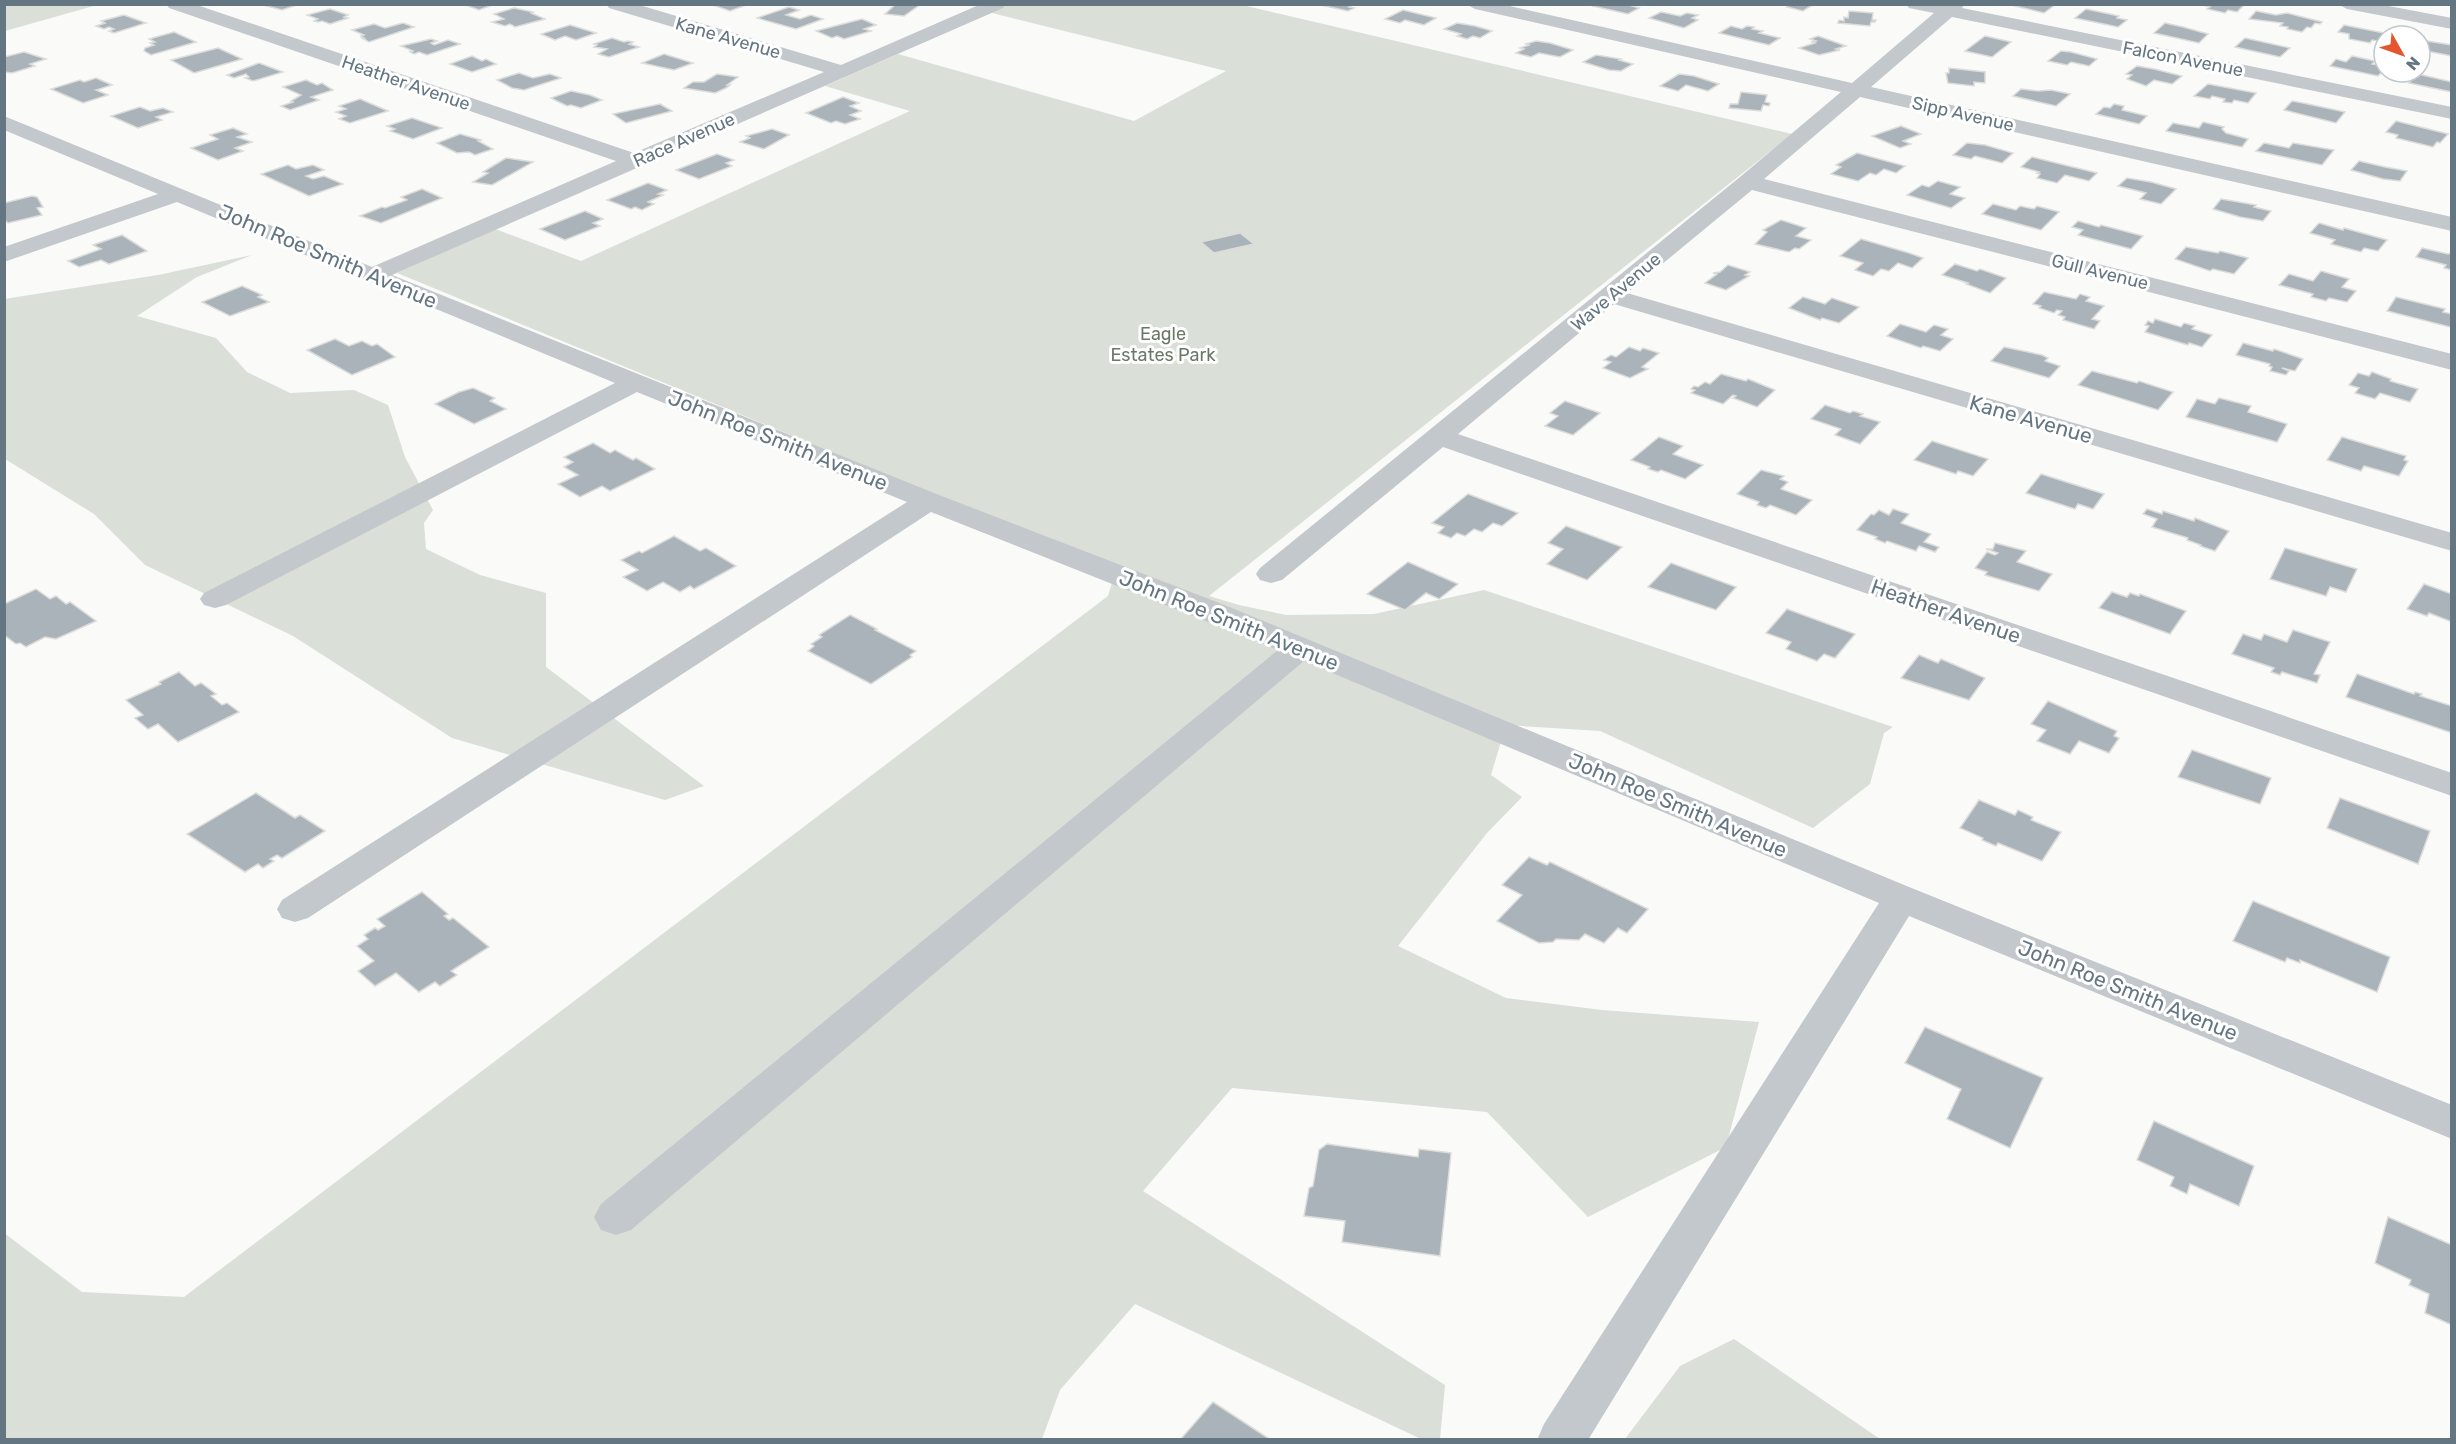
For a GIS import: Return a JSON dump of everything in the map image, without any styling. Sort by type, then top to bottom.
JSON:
[{"type":"street","name":"Heather Avenue","points":[[175,4],[636,161]]},
{"type":"street","name":"Kane Avenue","points":[[615,4],[841,71]]},
{"type":"street","name":"Race Avenue","points":[[372,275],[997,4]]},
{"type":"street","name":"Sipp Avenue","points":[[1475,4],[2451,224]]},
{"type":"street","name":"Falcon Avenue","points":[[1915,4],[1952,8],[2451,113]]},
{"type":"street","points":[[2347,4],[2451,24]]},
{"type":"street","name":"Wave Avenue","points":[[1271,574],[1441,437],[1749,182],[1952,8]]},
{"type":"street","name":"John Roe Smith Avenue","points":[[4,123],[929,501],[1300,648],[1901,898],[2451,1123]]},
{"type":"street","name":"Gull Avenue","points":[[1749,182],[2451,362]]},
{"type":"street","points":[[4,255],[179,194]]},
{"type":"street","name":"Kane Avenue","points":[[1611,296],[2451,542]]},
{"type":"street","points":[[215,599],[636,382]]},
{"type":"street","name":"Heather Avenue","points":[[1441,437],[2451,784]]},
{"type":"street","points":[[295,909],[929,501]]},
{"type":"street","points":[[616,1217],[1300,648]]},
{"type":"street","points":[[1561,1440],[1901,898]]},
{"type":"green space","points":[[5,4],[97,4],[97,5],[5,31]]},
{"type":"green space","name":"Eagle Estates Park","points":[[1006,5],[1242,5],[1792,134],[1209,596],[1286,615],[1374,614],[1484,590],[1893,727],[1884,733],[1870,784],[1813,828],[1600,731],[1506,725],[1491,775],[1522,797],[1487,833],[1398,946],[1506,998],[1602,1010],[1759,1022],[1726,1147],[1588,1217],[1487,1112],[1232,1088],[1143,1191],[1445,1385],[1440,1439],[1421,1439],[1135,1304],[1060,1390],[1042,1439],[5,1439],[4,1233],[82,1292],[184,1297],[1108,596],[1116,569],[397,273],[495,229],[581,261],[910,111],[825,86],[898,54],[1134,121],[1226,71],[988,12]]},
{"type":"green space","points":[[252,255],[197,277],[137,316],[216,338],[247,372],[290,393],[354,390],[388,405],[405,457],[433,510],[424,523],[426,549],[480,575],[546,593],[546,667],[704,786],[665,800],[452,738],[293,636],[145,565],[94,514],[5,459],[4,299],[158,275]]},
{"type":"green space","points":[[1734,1339],[1880,1439],[1625,1439],[1680,1366]]},
{"type":"building","points":[[268,4],[299,4],[282,10],[267,6],[271,5]]},
{"type":"building","points":[[463,4],[495,4],[479,10]]},
{"type":"building","points":[[710,4],[749,4],[730,11]]},
{"type":"building","points":[[896,4],[921,4],[904,16],[885,14]]},
{"type":"building","points":[[1316,4],[1355,4],[1349,7],[1354,8],[1348,11]]},
{"type":"building","points":[[1595,4],[1625,4],[1639,8],[1628,14],[1593,6]]},
{"type":"building","points":[[1791,4],[1814,4],[1803,11],[1787,7]]},
{"type":"building","points":[[2018,4],[2056,4],[2044,13],[2015,6]]},
{"type":"building","points":[[2199,4],[2245,4],[2237,12],[2228,10],[2225,13],[2207,9],[2210,7]]},
{"type":"building","points":[[789,7],[799,10],[786,15],[800,19],[811,15],[823,19],[796,29],[757,18]]},
{"type":"building","points":[[514,8],[533,12],[531,13],[545,19],[515,27],[510,24],[505,26],[492,22],[504,19],[494,14]]},
{"type":"building","points":[[330,9],[348,15],[344,17],[348,18],[330,24],[314,21],[318,19],[307,15]]},
{"type":"building","points":[[2086,9],[2127,20],[2118,27],[2075,18]]},
{"type":"building","points":[[1403,10],[1436,18],[1424,25],[1405,20],[1400,23],[1385,19]]},
{"type":"building","points":[[1849,11],[1873,13],[1872,20],[1876,20],[1871,22],[1870,26],[1838,23],[1839,20],[1844,21],[1844,17],[1848,18]]},
{"type":"building","points":[[2256,11],[2276,15],[2287,13],[2322,22],[2315,23],[2311,28],[2307,27],[2302,32],[2280,26],[2283,23],[2249,19]]},
{"type":"building","points":[[1661,12],[1680,16],[1687,13],[1698,15],[1692,18],[1698,20],[1684,28],[1649,18]]},
{"type":"building","points":[[124,15],[146,23],[114,33],[109,31],[114,29],[109,27],[104,29],[96,26],[105,23],[101,21]]},
{"type":"building","points":[[862,19],[876,25],[864,29],[871,31],[844,39],[837,36],[832,38],[816,31]]},
{"type":"building","points":[[403,23],[414,27],[369,42],[362,38],[364,38],[361,36],[364,35],[352,30],[374,24],[385,28]]},
{"type":"building","points":[[1457,23],[1492,31],[1480,38],[1473,36],[1467,39],[1457,36],[1461,34],[1444,29]]},
{"type":"building","points":[[2165,23],[2208,34],[2199,43],[2154,33]]},
{"type":"building","points":[[570,25],[596,33],[576,40],[565,36],[555,40],[541,34]]},
{"type":"building","points":[[2344,25],[2372,31],[2372,40],[2370,43],[2349,39],[2349,34],[2338,32]]},
{"type":"building","points":[[1731,26],[1742,29],[1747,26],[1754,27],[1752,29],[1763,31],[1759,33],[1780,38],[1769,45],[1719,33]]},
{"type":"building","points":[[174,32],[196,42],[151,55],[144,51],[145,48],[154,45],[150,43],[155,42],[149,39]]},
{"type":"building","points":[[1818,36],[1846,46],[1836,49],[1840,50],[1819,55],[1799,48],[1815,43],[1812,42],[1816,41],[1810,39]]},
{"type":"building","points":[[1985,36],[2011,42],[1992,57],[1965,51]]},
{"type":"building","points":[[612,38],[633,42],[629,44],[639,47],[609,57],[598,54],[607,49],[594,47],[597,45],[594,44]]},
{"type":"building","points":[[2245,38],[2290,48],[2280,57],[2235,47]]},
{"type":"building","points":[[431,39],[437,41],[431,43],[434,45],[448,40],[460,44],[427,55],[419,52],[414,54],[410,52],[413,51],[401,46]]},
{"type":"building","points":[[1536,41],[1573,50],[1560,57],[1539,53],[1531,57],[1516,53],[1524,49],[1520,48],[1529,45],[1526,44]]},
{"type":"building","points":[[2432,42],[2452,45],[2452,56],[2432,52]]},
{"type":"building","points":[[218,48],[242,59],[194,73],[171,60]]},
{"type":"building","points":[[2061,51],[2097,59],[2089,66],[2048,61]]},
{"type":"building","points":[[24,52],[46,59],[30,64],[35,66],[12,73],[4,72],[4,57]]},
{"type":"building","points":[[664,54],[693,63],[674,70],[642,63]]},
{"type":"building","points":[[1596,55],[1621,59],[1619,60],[1633,64],[1621,71],[1583,62]]},
{"type":"building","points":[[472,56],[496,64],[472,72],[450,64]]},
{"type":"building","points":[[2352,56],[2372,60],[2372,75],[2330,66],[2336,59],[2346,62]]},
{"type":"building","points":[[259,63],[283,72],[253,81],[245,78],[249,77],[246,74],[234,78],[227,75]]},
{"type":"building","points":[[2137,66],[2182,76],[2172,84],[2154,80],[2146,86],[2127,79],[2132,75],[2126,74]]},
{"type":"building","points":[[1949,68],[1985,72],[1985,83],[1974,82],[1974,86],[1948,83],[1946,73],[1949,73]]},
{"type":"building","points":[[519,73],[533,78],[550,74],[561,78],[524,90],[512,88],[497,80]]},
{"type":"building","points":[[717,74],[738,77],[726,88],[715,93],[684,88],[693,82],[704,82]]},
{"type":"building","points":[[1679,74],[1719,84],[1708,91],[1686,85],[1678,91],[1660,86]]},
{"type":"building","points":[[2432,77],[2452,82],[2452,92],[2414,84],[2432,84]]},
{"type":"building","points":[[96,78],[112,85],[96,90],[108,95],[83,103],[51,89],[80,80],[84,82]]},
{"type":"building","points":[[306,80],[317,85],[322,83],[333,90],[311,97],[319,100],[290,110],[281,106],[293,102],[291,101],[301,95],[283,87]]},
{"type":"building","points":[[2208,84],[2256,93],[2248,103],[2234,100],[2232,103],[2223,102],[2225,99],[2212,96],[2210,99],[2194,96]]},
{"type":"building","points":[[2021,89],[2051,90],[2070,94],[2056,106],[2013,96]]},
{"type":"building","points":[[571,91],[602,100],[581,108],[567,106],[551,98]]},
{"type":"building","points":[[1741,92],[1767,95],[1765,102],[1770,103],[1769,106],[1763,105],[1761,111],[1729,108],[1730,104],[1738,104]]},
{"type":"building","points":[[843,97],[859,103],[850,106],[861,111],[850,115],[860,119],[845,124],[836,121],[831,123],[806,113]]},
{"type":"building","points":[[360,99],[388,111],[350,123],[339,119],[346,116],[336,112],[346,109],[339,106]]},
{"type":"building","points":[[2292,101],[2345,112],[2336,123],[2284,110]]},
{"type":"building","points":[[660,104],[672,111],[626,123],[613,114]]},
{"type":"building","points":[[2114,104],[2124,106],[2122,110],[2147,116],[2139,124],[2096,114],[2104,107],[2110,108]]},
{"type":"building","points":[[140,107],[150,111],[163,108],[173,112],[156,117],[162,120],[138,128],[111,116]]},
{"type":"building","points":[[412,118],[442,128],[413,139],[390,131],[395,129],[387,126]]},
{"type":"building","points":[[2396,121],[2448,134],[2433,147],[2396,138],[2398,135],[2386,132]]},
{"type":"building","points":[[2203,122],[2224,127],[2222,129],[2226,133],[2248,139],[2242,147],[2166,131],[2173,123],[2199,128]]},
{"type":"building","points":[[1901,126],[1921,134],[1903,141],[1911,144],[1900,148],[1872,136]]},
{"type":"building","points":[[233,128],[247,134],[237,137],[252,142],[235,148],[243,151],[218,160],[191,148],[218,139],[210,135]]},
{"type":"building","points":[[772,129],[789,135],[764,149],[740,142],[750,138],[746,136]]},
{"type":"building","points":[[460,134],[481,140],[478,141],[493,149],[475,155],[469,152],[457,153],[437,143]]},
{"type":"building","points":[[1967,143],[1985,145],[2013,153],[2002,163],[1975,156],[1971,159],[1953,155]]},
{"type":"building","points":[[2264,143],[2289,148],[2293,143],[2334,150],[2322,165],[2256,151]]},
{"type":"building","points":[[1857,153],[1905,166],[1896,173],[1884,169],[1876,175],[1870,173],[1858,181],[1831,174],[1841,167],[1836,165]]},
{"type":"building","points":[[717,154],[734,160],[726,163],[732,166],[699,179],[676,170]]},
{"type":"building","points":[[2032,157],[2097,173],[2089,181],[2065,175],[2057,183],[2037,178],[2039,172],[2021,167]]},
{"type":"building","points":[[506,158],[533,162],[492,185],[473,182],[488,173],[483,172]]},
{"type":"building","points":[[2359,161],[2407,171],[2400,181],[2383,179],[2351,170]]},
{"type":"building","points":[[288,165],[296,169],[313,165],[324,170],[306,176],[313,179],[324,176],[343,184],[309,196],[261,174]]},
{"type":"building","points":[[2127,178],[2176,189],[2161,204],[2140,199],[2146,193],[2118,186]]},
{"type":"building","points":[[1938,181],[1960,187],[1950,194],[1965,198],[1951,208],[1907,195],[1922,185],[1929,187]]},
{"type":"building","points":[[648,183],[667,190],[658,194],[663,195],[648,202],[654,204],[642,210],[635,207],[631,209],[607,200]]},
{"type":"building","points":[[422,189],[442,198],[381,223],[360,216],[407,200],[401,197]]},
{"type":"building","points":[[32,196],[37,197],[43,207],[37,208],[42,215],[8,223],[4,219],[4,203]]},
{"type":"building","points":[[2221,199],[2256,205],[2254,207],[2271,211],[2263,221],[2240,217],[2213,209]]},
{"type":"building","points":[[1993,204],[2016,210],[2020,206],[2034,209],[2037,206],[2059,212],[2041,230],[1982,214]]},
{"type":"building","points":[[585,211],[603,219],[593,223],[600,226],[565,240],[540,229]]},
{"type":"building","points":[[1781,220],[1806,228],[1796,236],[1811,240],[1799,249],[1795,248],[1789,252],[1755,244],[1767,232],[1763,230]]},
{"type":"building","points":[[2078,221],[2143,236],[2131,249],[2078,235],[2083,230],[2072,227]]},
{"type":"building","points":[[2319,223],[2387,240],[2378,251],[2364,248],[2361,252],[2331,244],[2335,240],[2310,233]]},
{"type":"building","points":[[1240,233],[1254,244],[1214,253],[1201,242]]},
{"type":"building","points":[[122,235],[147,251],[109,264],[101,260],[79,267],[68,261],[101,249],[93,245]]},
{"type":"building","points":[[1861,239],[1923,258],[1912,268],[1898,263],[1889,271],[1881,269],[1873,276],[1855,270],[1863,263],[1840,256]]},
{"type":"building","points":[[2186,247],[2218,253],[2220,251],[2248,258],[2234,274],[2213,269],[2210,271],[2175,259]]},
{"type":"building","points":[[2422,248],[2452,253],[2452,270],[2444,268],[2446,265],[2416,257]]},
{"type":"building","points":[[1955,264],[2006,278],[1990,293],[1942,275]]},
{"type":"building","points":[[1728,265],[1750,272],[1745,275],[1749,276],[1726,290],[1705,283],[1717,274],[1713,273],[1720,272]]},
{"type":"building","points":[[2321,271],[2349,279],[2342,287],[2356,291],[2347,302],[2329,298],[2326,301],[2311,297],[2313,294],[2279,285],[2289,274],[2313,281]]},
{"type":"building","points":[[242,286],[262,295],[258,297],[269,302],[230,316],[202,302]]},
{"type":"building","points":[[2044,292],[2076,299],[2080,294],[2090,297],[2086,301],[2104,306],[2092,319],[2100,321],[2094,329],[2063,320],[2065,317],[2058,315],[2062,311],[2057,310],[2054,313],[2039,308],[2041,306],[2033,304]]},
{"type":"building","points":[[1803,297],[1825,304],[1832,298],[1859,307],[1839,323],[1822,318],[1820,320],[1789,308]]},
{"type":"building","points":[[2396,297],[2445,309],[2443,312],[2452,314],[2452,325],[2450,327],[2387,311]]},
{"type":"building","points":[[2155,319],[2181,327],[2184,323],[2195,326],[2192,329],[2212,335],[2202,347],[2145,332],[2149,326],[2145,325],[2148,321],[2153,323]]},
{"type":"building","points":[[1900,324],[1926,332],[1934,325],[1948,329],[1941,335],[1953,339],[1940,351],[1923,346],[1921,348],[1887,336]]},
{"type":"building","points":[[335,339],[349,346],[362,341],[372,346],[377,344],[395,357],[352,375],[307,350]]},
{"type":"building","points":[[2243,343],[2273,351],[2274,349],[2303,359],[2295,371],[2282,368],[2289,371],[2286,375],[2270,371],[2272,367],[2269,366],[2270,364],[2236,355]]},
{"type":"building","points":[[1629,347],[1659,353],[1642,367],[1648,369],[1630,378],[1603,368],[1611,362],[1604,360],[1611,355],[1616,357]]},
{"type":"building","points":[[2004,347],[2042,355],[2048,358],[2045,361],[2060,366],[2049,378],[1991,361]]},
{"type":"building","points":[[2092,371],[2137,383],[2139,381],[2173,392],[2158,410],[2078,385]]},
{"type":"building","points":[[2372,372],[2391,379],[2390,381],[2418,389],[2410,402],[2380,393],[2375,399],[2355,393],[2359,388],[2349,385],[2358,373],[2369,376]]},
{"type":"building","points":[[1721,374],[1746,381],[1748,379],[1775,390],[1757,407],[1733,398],[1736,396],[1733,395],[1723,404],[1691,393],[1695,390],[1691,389],[1694,386],[1698,387],[1705,382],[1710,384]]},
{"type":"building","points":[[473,388],[495,398],[490,401],[506,409],[474,424],[435,404],[459,392]]},
{"type":"building","points":[[2219,398],[2251,406],[2248,412],[2287,424],[2277,442],[2186,417],[2197,399],[2215,404]]},
{"type":"building","points":[[1565,401],[1600,413],[1573,435],[1545,426],[1558,416],[1550,413]]},
{"type":"building","points":[[1825,405],[1850,413],[1853,411],[1863,414],[1860,416],[1880,422],[1860,444],[1835,435],[1841,429],[1811,419]]},
{"type":"building","points":[[1659,437],[1683,446],[1673,454],[1703,465],[1685,479],[1661,470],[1658,472],[1648,469],[1650,467],[1631,460]]},
{"type":"building","points":[[2342,437],[2406,456],[2404,460],[2408,461],[2399,476],[2364,466],[2361,471],[2327,460]]},
{"type":"building","points":[[1932,441],[1988,459],[1973,476],[1958,471],[1956,474],[1914,460]]},
{"type":"building","points":[[593,443],[610,453],[615,450],[633,460],[636,458],[655,469],[610,491],[602,486],[580,497],[558,484],[578,475],[564,467],[573,462],[564,457]]},
{"type":"building","points":[[1761,470],[1784,476],[1780,479],[1788,482],[1781,489],[1812,500],[1796,515],[1770,505],[1766,508],[1757,505],[1759,502],[1737,494]]},
{"type":"building","points":[[2041,474],[2104,494],[2093,509],[2078,504],[2075,509],[2026,493]]},
{"type":"building","points":[[1468,494],[1518,513],[1502,526],[1493,523],[1482,532],[1474,529],[1465,536],[1457,533],[1451,538],[1438,533],[1444,527],[1432,523]]},
{"type":"building","points":[[1893,509],[1909,514],[1901,523],[1931,534],[1924,542],[1939,547],[1935,552],[1919,546],[1916,551],[1887,541],[1885,543],[1875,539],[1877,537],[1857,530],[1871,514],[1874,515],[1879,510],[1889,515]]},
{"type":"building","points":[[2147,509],[2162,514],[2163,511],[2194,521],[2195,518],[2229,531],[2215,551],[2187,540],[2188,538],[2152,527],[2157,519],[2143,514]]},
{"type":"building","points":[[1566,526],[1622,547],[1587,580],[1547,564],[1563,549],[1548,543]]},
{"type":"building","points":[[674,536],[700,551],[706,548],[736,566],[694,589],[690,586],[680,592],[663,582],[647,591],[623,577],[638,570],[621,560],[639,551],[642,553]]},
{"type":"building","points":[[1995,543],[2026,551],[2017,562],[2052,574],[2039,591],[1985,575],[1987,572],[1975,568],[1987,552],[1995,555],[1998,553],[1986,549],[1993,549]]},
{"type":"building","points":[[2285,548],[2357,569],[2346,592],[2330,587],[2326,596],[2270,579]]},
{"type":"building","points":[[1408,562],[1458,584],[1439,599],[1426,593],[1405,610],[1367,594]]},
{"type":"building","points":[[1671,563],[1736,587],[1716,610],[1648,587]]},
{"type":"building","points":[[2424,584],[2452,594],[2452,622],[2429,613],[2427,616],[2407,609]]},
{"type":"building","points":[[36,589],[50,599],[56,596],[66,604],[70,602],[96,621],[56,639],[45,637],[26,647],[20,643],[16,644],[4,635],[4,604]]},
{"type":"building","points":[[2112,592],[2127,597],[2130,593],[2139,596],[2140,594],[2186,611],[2170,634],[2099,608]]},
{"type":"building","points":[[1787,609],[1855,634],[1835,658],[1824,654],[1817,661],[1786,649],[1791,642],[1766,633]]},
{"type":"building","points":[[850,615],[916,651],[910,655],[912,657],[871,684],[808,651],[814,646],[811,644],[822,637],[819,635]]},
{"type":"building","points":[[2293,630],[2330,642],[2314,674],[2320,675],[2317,683],[2282,672],[2280,675],[2271,672],[2274,668],[2232,654],[2243,634],[2261,640],[2264,634],[2287,642]]},
{"type":"building","points":[[1919,655],[1938,663],[1941,659],[1985,678],[1969,700],[1901,678]]},
{"type":"building","points":[[179,672],[195,686],[201,683],[216,694],[211,696],[222,705],[227,703],[239,712],[178,742],[158,724],[148,729],[135,718],[143,715],[126,700],[161,684],[159,682]]},
{"type":"building","points":[[2357,674],[2452,706],[2452,733],[2346,697]]},
{"type":"building","points":[[2048,701],[2117,731],[2114,736],[2119,738],[2109,753],[2079,741],[2070,754],[2037,741],[2046,730],[2031,724]]},
{"type":"building","points":[[2192,750],[2271,778],[2260,804],[2178,777]]},
{"type":"building","points":[[256,793],[295,818],[300,815],[325,831],[282,858],[277,855],[270,859],[274,861],[263,868],[258,864],[245,872],[187,834]]},
{"type":"building","points":[[2340,798],[2430,831],[2418,864],[2327,828]]},
{"type":"building","points":[[1979,800],[2015,815],[2018,810],[2033,817],[2031,820],[2061,832],[2042,861],[1998,843],[1996,846],[1960,828]]},
{"type":"building","points":[[1529,857],[1547,865],[1550,862],[1648,909],[1627,933],[1618,928],[1604,943],[1585,934],[1579,940],[1556,939],[1553,942],[1539,943],[1497,921],[1522,895],[1502,885]]},
{"type":"building","points":[[422,892],[448,914],[444,916],[449,920],[453,918],[489,947],[451,971],[457,975],[440,986],[435,982],[419,992],[396,973],[375,986],[358,971],[374,961],[357,946],[368,939],[364,935],[375,928],[378,930],[385,926],[377,919]]},
{"type":"building","points":[[2253,901],[2390,957],[2377,992],[2300,960],[2300,963],[2287,958],[2285,962],[2233,941]]},
{"type":"building","points":[[1925,1027],[2043,1078],[2010,1148],[1947,1119],[1961,1089],[1905,1063]]},
{"type":"building","points":[[2154,1121],[2254,1166],[2239,1206],[2190,1184],[2187,1194],[2170,1186],[2174,1177],[2137,1160]]},
{"type":"building","points":[[1327,1144],[1418,1157],[1419,1149],[1451,1153],[1440,1256],[1342,1242],[1345,1221],[1304,1216],[1309,1188],[1313,1186],[1319,1150]]},
{"type":"building","points":[[2388,1217],[2452,1245],[2452,1325],[2425,1313],[2429,1294],[2409,1285],[2411,1280],[2375,1263]]},
{"type":"building","points":[[1213,1402],[1271,1440],[1180,1440]]}]
